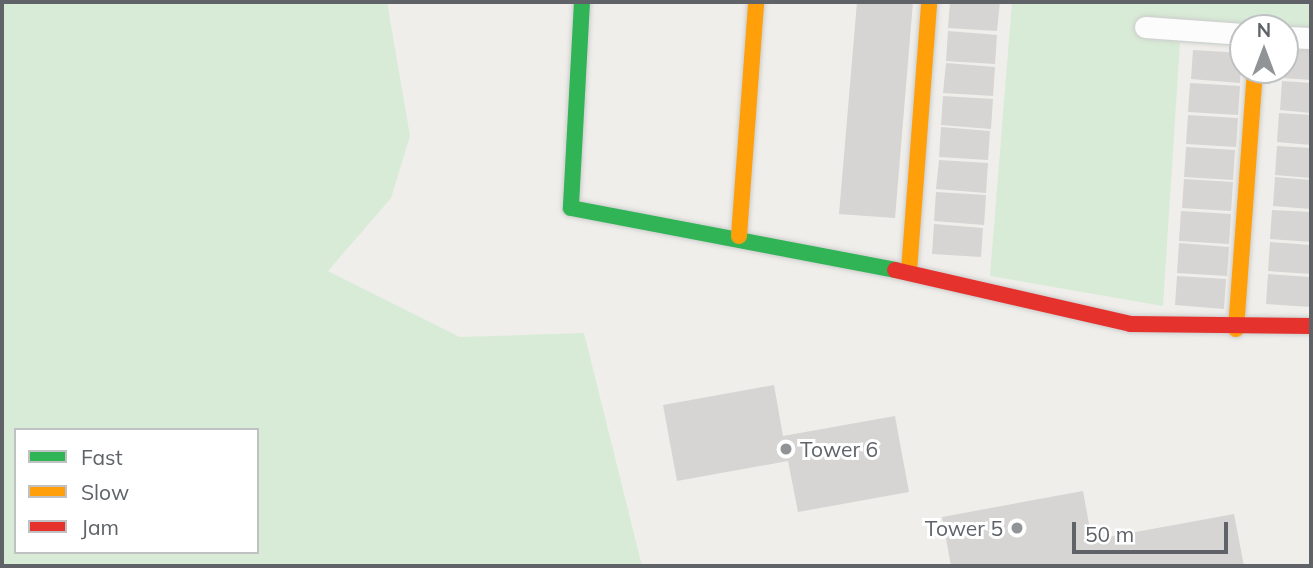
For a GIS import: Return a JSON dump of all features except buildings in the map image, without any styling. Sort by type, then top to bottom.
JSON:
[{"type":"street","points":[[582,2],[571,208],[739,236],[909,271],[1005,300],[1130,324],[1236,329],[1311,326]]},
{"type":"street","points":[[739,236],[756,2]]},
{"type":"street","points":[[909,271],[929,2]]},
{"type":"street","points":[[1145,27],[1229,33]]},
{"type":"street","points":[[1236,329],[1254,84]]},
{"type":"green space","points":[[2,2],[387,2],[410,136],[391,198],[328,271],[460,337],[584,333],[642,566],[2,566]]},
{"type":"green space","points":[[1012,2],[1311,2],[1311,50],[1299,49],[1299,14],[1229,14],[1229,45],[1180,42],[1163,306],[990,276]]},
{"type":"traffic: fast","points":[[582,2],[571,208],[895,270]]},
{"type":"traffic: slow","points":[[739,236],[756,2]]},
{"type":"traffic: slow","points":[[909,271],[929,2]]},
{"type":"traffic: slow","points":[[1236,329],[1254,84]]},
{"type":"traffic: jam","points":[[895,270],[1130,324],[1311,326]]},
{"type":"place","name":"Tower 6","points":[[786,449]]},
{"type":"place","name":"Tower 5","points":[[1017,528]]}]
